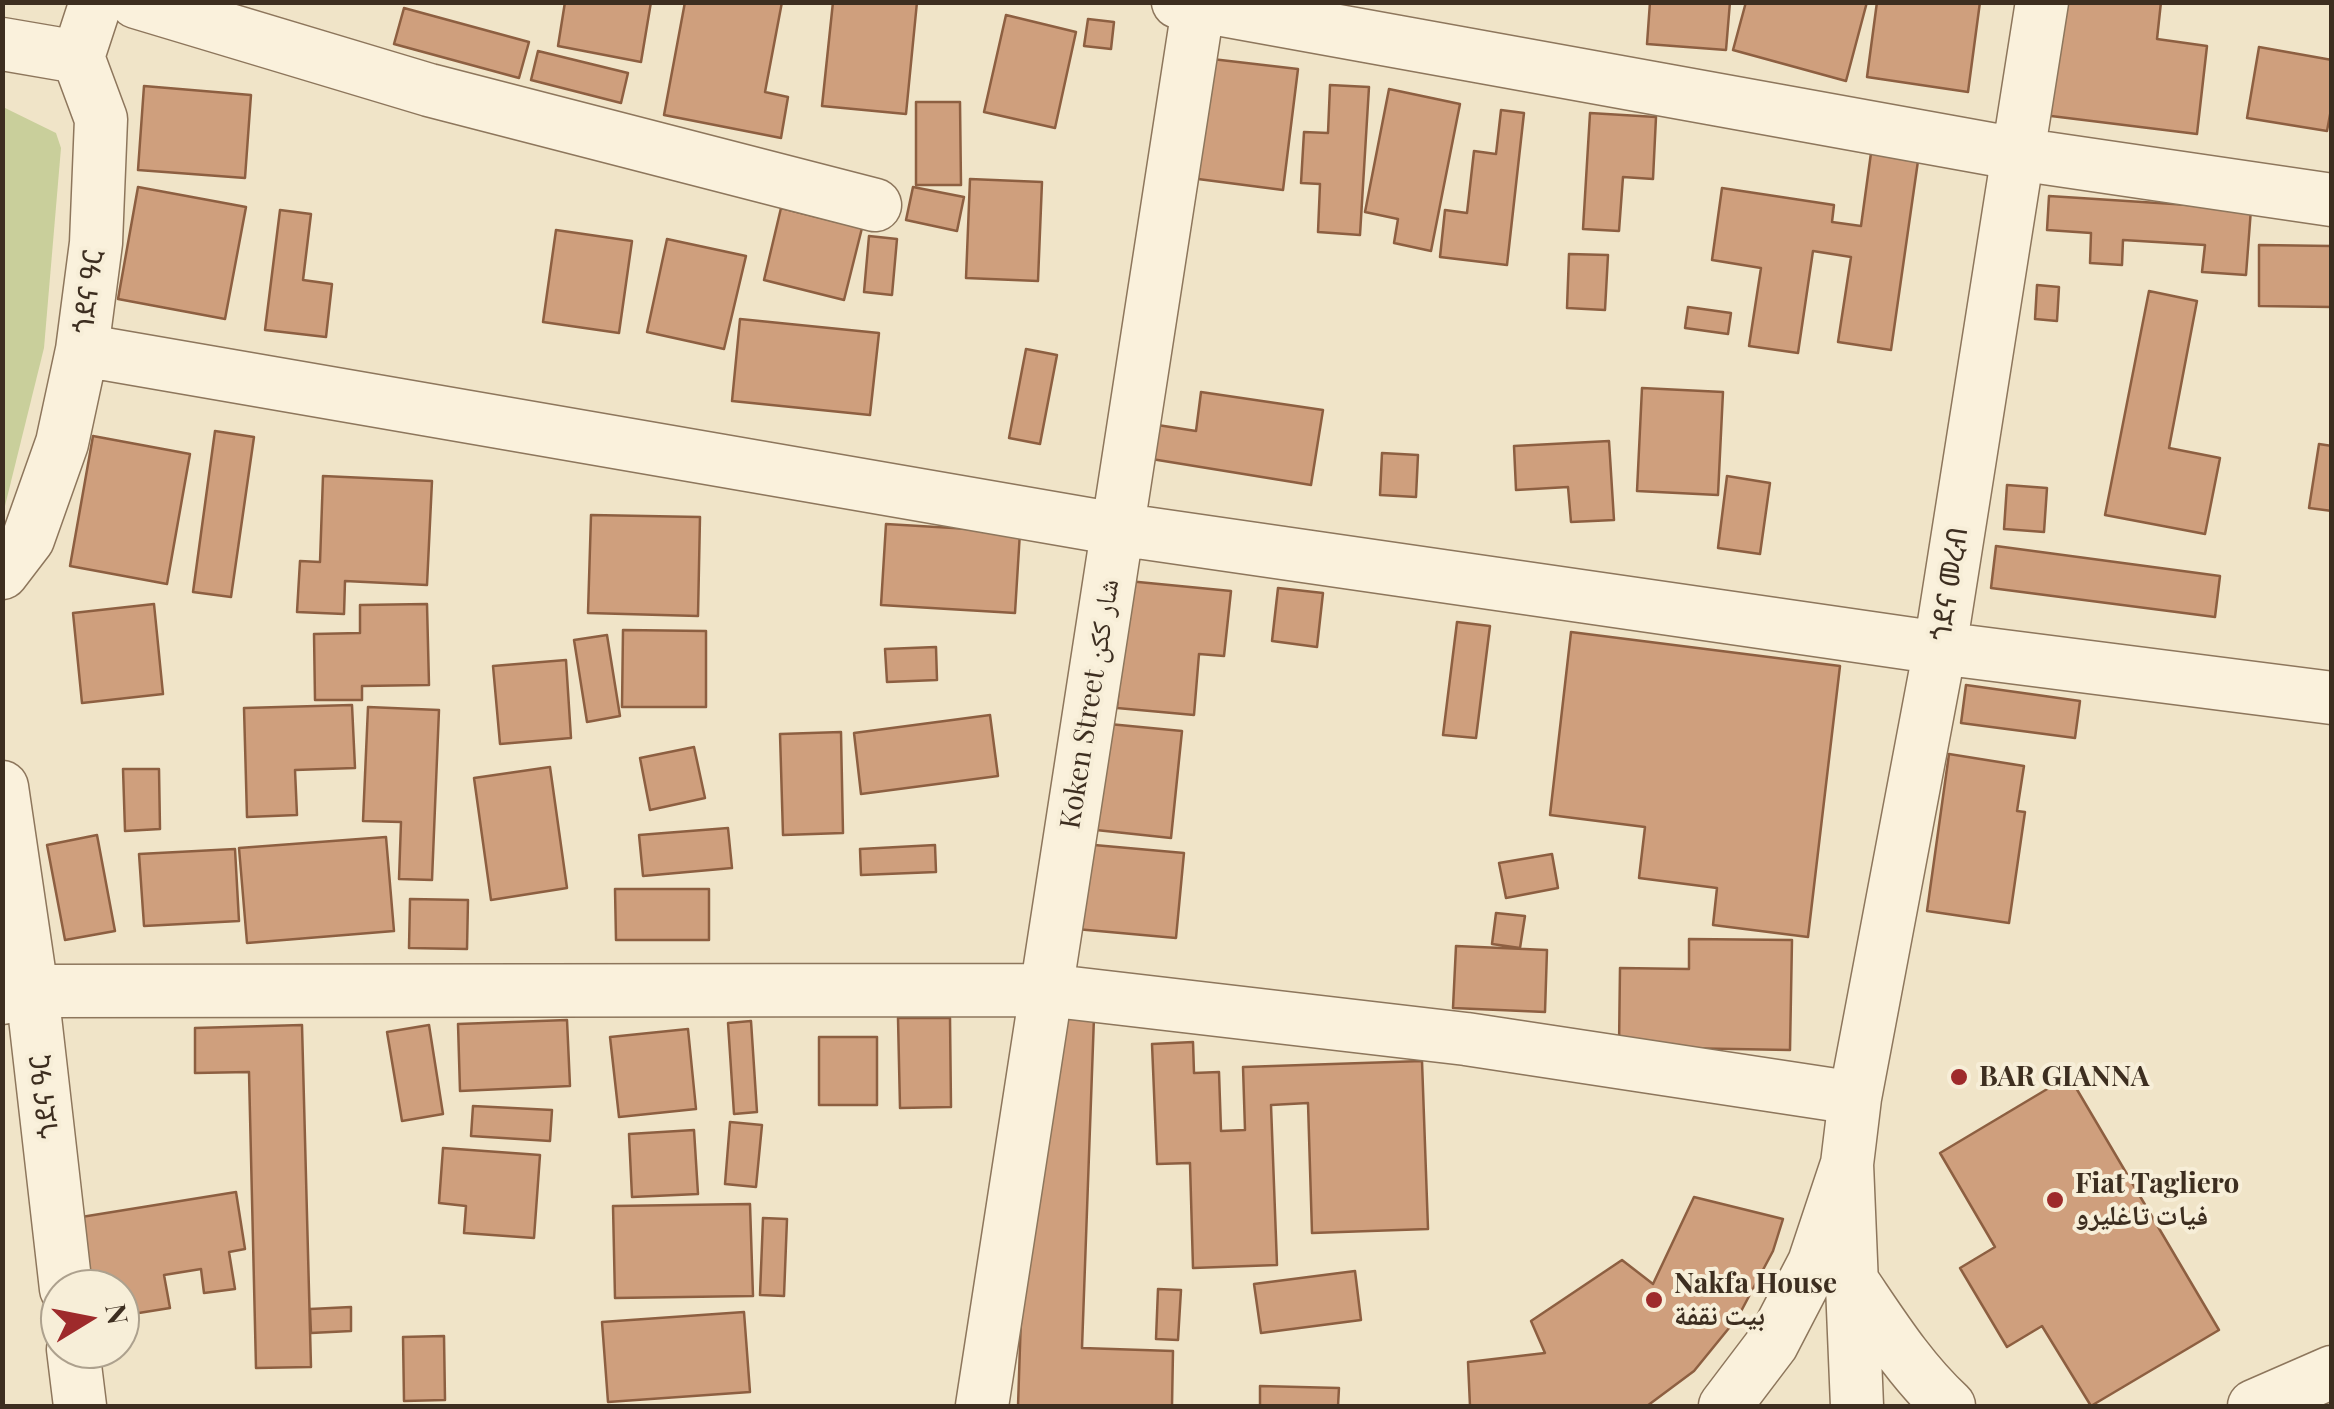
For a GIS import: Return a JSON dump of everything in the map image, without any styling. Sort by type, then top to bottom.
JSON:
[{"type":"street","points":[[2,44],[78,58],[96,2]]},
{"type":"street","points":[[136,2],[429,90],[875,205]]},
{"type":"street","name":"ጎደና መረብ","points":[[1847,1164],[1855,1098],[1940,648],[2042,2]]},
{"type":"street","points":[[1192,4],[2018,154],[2332,200]]},
{"type":"street","name":"Koken Street شار ككن","points":[[982,1406],[1117,529],[1192,4]]},
{"type":"street","name":"ጎደና ዓር","points":[[2,572],[28,539],[62,442],[82,350],[96,243],[101,119],[78,58]]},
{"type":"street","points":[[82,350],[1117,529],[1940,648],[2332,698]]},
{"type":"street","name":"ጎደና ዓር","points":[[2,787],[18,995],[63,1269]]},
{"type":"street","points":[[18,995],[1046,990],[1466,1040],[1855,1098]]},
{"type":"street","points":[[1847,1164],[1857,1406]]},
{"type":"street","points":[[1725,1406],[1772,1344],[1814,1263],[1847,1164]]},
{"type":"street","points":[[1852,1281],[1917,1372],[1949,1406]]},
{"type":"street","points":[[75,1369],[80,1406]]},
{"type":"street","points":[[2254,1406],[2332,1372]]},
{"type":"green space","points":[[3,107],[56,133],[61,148],[44,348],[3,514]]},
{"type":"building","points":[[565,2],[651,2],[641,62],[558,46]]},
{"type":"building","points":[[685,2],[782,2],[765,92],[788,97],[781,138],[664,115]]},
{"type":"building","points":[[833,2],[917,2],[906,114],[822,106]]},
{"type":"building","points":[[1650,2],[1730,2],[1726,50],[1647,44]]},
{"type":"building","points":[[1746,2],[1867,2],[1846,81],[1733,50]]},
{"type":"building","points":[[1877,2],[1980,2],[1968,92],[1867,77]]},
{"type":"building","points":[[2056,2],[2161,2],[2157,39],[2207,46],[2197,134],[2043,115]]},
{"type":"building","points":[[404,8],[529,42],[519,78],[394,44]]},
{"type":"building","points":[[1006,15],[1076,32],[1055,128],[984,112]]},
{"type":"building","points":[[1088,19],[1114,22],[1111,49],[1084,46]]},
{"type":"building","points":[[2259,47],[2332,60],[2332,104],[2327,131],[2247,118]]},
{"type":"building","points":[[538,51],[628,73],[621,103],[531,80]]},
{"type":"building","points":[[1212,59],[1298,69],[1283,190],[1198,179]]},
{"type":"building","points":[[1330,85],[1369,87],[1360,235],[1318,232],[1320,184],[1301,183],[1304,132],[1328,133]]},
{"type":"building","points":[[144,86],[251,95],[245,178],[138,170]]},
{"type":"building","points":[[1389,89],[1460,104],[1431,251],[1394,243],[1398,219],[1365,212]]},
{"type":"building","points":[[916,102],[960,102],[961,185],[916,185]]},
{"type":"building","points":[[1501,110],[1524,113],[1507,265],[1440,257],[1445,210],[1467,213],[1474,151],[1496,154]]},
{"type":"building","points":[[1590,113],[1656,117],[1653,179],[1623,177],[1619,231],[1583,229]]},
{"type":"building","points":[[1871,153],[1918,161],[1891,350],[1838,342],[1851,257],[1813,251],[1798,353],[1749,346],[1761,268],[1712,260],[1722,188],[1834,205],[1832,222],[1861,226]]},
{"type":"building","points":[[970,179],[1042,182],[1038,281],[966,278]]},
{"type":"building","points":[[138,187],[246,207],[225,319],[118,299]]},
{"type":"building","points":[[913,187],[964,197],[957,231],[906,220]]},
{"type":"building","points":[[2049,196],[2251,209],[2246,275],[2202,272],[2205,245],[2123,240],[2122,265],[2090,263],[2091,233],[2047,230]]},
{"type":"building","points":[[781,208],[862,228],[844,300],[764,280]]},
{"type":"building","points":[[280,210],[311,214],[303,280],[332,284],[326,337],[265,330]]},
{"type":"building","points":[[556,230],[632,241],[619,333],[543,322]]},
{"type":"building","points":[[869,236],[897,239],[892,295],[864,292]]},
{"type":"building","points":[[667,239],[746,256],[724,349],[647,332]]},
{"type":"building","points":[[2259,245],[2332,246],[2332,307],[2259,306]]},
{"type":"building","points":[[1569,254],[1608,255],[1605,310],[1567,308]]},
{"type":"building","points":[[2037,285],[2059,287],[2057,321],[2035,319]]},
{"type":"building","points":[[2149,291],[2197,301],[2169,448],[2220,458],[2205,534],[2105,515]]},
{"type":"building","points":[[1688,307],[1731,313],[1728,334],[1685,328]]},
{"type":"building","points":[[740,319],[879,333],[870,415],[732,401]]},
{"type":"building","points":[[1026,349],[1057,355],[1040,444],[1009,438]]},
{"type":"building","points":[[1642,388],[1723,392],[1718,495],[1637,491]]},
{"type":"building","points":[[1201,392],[1323,410],[1311,485],[1127,455],[1132,421],[1196,431]]},
{"type":"building","points":[[215,431],[254,437],[231,597],[193,592]]},
{"type":"building","points":[[93,436],[190,454],[167,584],[70,566]]},
{"type":"building","points":[[1609,441],[1614,520],[1571,522],[1568,487],[1516,490],[1514,446]]},
{"type":"building","points":[[2319,444],[2332,446],[2332,511],[2309,508]]},
{"type":"building","points":[[1382,453],[1418,455],[1416,497],[1380,495]]},
{"type":"building","points":[[323,476],[432,481],[427,585],[345,581],[344,614],[297,612],[300,561],[320,562]]},
{"type":"building","points":[[1727,476],[1770,483],[1760,554],[1718,548]]},
{"type":"building","points":[[2007,485],[2047,488],[2044,532],[2004,529]]},
{"type":"building","points":[[591,515],[700,517],[698,616],[588,613]]},
{"type":"building","points":[[886,524],[1020,532],[1015,613],[881,605]]},
{"type":"building","points":[[1996,546],[2220,576],[2215,617],[1991,588]]},
{"type":"building","points":[[1128,581],[1231,591],[1224,656],[1199,654],[1194,715],[1117,708]]},
{"type":"building","points":[[1278,588],[1323,593],[1317,647],[1272,641]]},
{"type":"building","points":[[154,604],[163,694],[82,703],[73,613]]},
{"type":"building","points":[[427,604],[429,685],[362,686],[362,700],[315,700],[314,634],[360,633],[360,605]]},
{"type":"building","points":[[1457,622],[1490,626],[1476,738],[1443,735]]},
{"type":"building","points":[[623,630],[706,631],[706,707],[622,707]]},
{"type":"building","points":[[1571,632],[1840,666],[1808,937],[1713,925],[1717,888],[1639,878],[1645,827],[1550,815]]},
{"type":"building","points":[[607,635],[620,716],[587,722],[574,640]]},
{"type":"building","points":[[936,647],[937,680],[887,682],[885,649]]},
{"type":"building","points":[[566,660],[571,738],[500,744],[493,666]]},
{"type":"building","points":[[1966,685],[2080,701],[2075,738],[1961,723]]},
{"type":"building","points":[[352,705],[355,768],[295,770],[297,815],[247,817],[244,708]]},
{"type":"building","points":[[368,707],[439,710],[432,880],[399,879],[401,822],[363,821]]},
{"type":"building","points":[[990,715],[998,776],[861,794],[854,733]]},
{"type":"building","points":[[1078,721],[1182,731],[1171,838],[1068,827]]},
{"type":"building","points":[[841,732],[843,833],[783,835],[780,734]]},
{"type":"building","points":[[694,747],[705,798],[650,810],[640,758]]},
{"type":"building","points":[[1949,754],[2024,766],[2017,811],[2025,812],[2009,923],[1927,911]]},
{"type":"building","points":[[550,767],[567,888],[491,900],[474,778]]},
{"type":"building","points":[[123,769],[159,769],[160,829],[125,831]]},
{"type":"building","points":[[728,828],[732,868],[643,876],[639,835]]},
{"type":"building","points":[[97,835],[115,931],[65,940],[47,845]]},
{"type":"building","points":[[386,837],[394,931],[247,943],[239,848]]},
{"type":"building","points":[[1083,844],[1184,853],[1176,938],[1076,929]]},
{"type":"building","points":[[935,845],[936,872],[861,875],[860,849]]},
{"type":"building","points":[[235,849],[239,921],[144,926],[139,854]]},
{"type":"building","points":[[1552,854],[1558,888],[1506,898],[1499,863]]},
{"type":"building","points":[[615,889],[709,889],[709,940],[616,940]]},
{"type":"building","points":[[410,899],[468,900],[467,949],[409,948]]},
{"type":"building","points":[[1496,913],[1525,916],[1520,948],[1492,944]]},
{"type":"building","points":[[1689,939],[1792,940],[1790,1050],[1619,1047],[1620,968],[1689,969]]},
{"type":"building","points":[[1456,946],[1547,950],[1545,1012],[1453,1008]]},
{"type":"building","points":[[1031,1016],[1094,1017],[1082,1348],[1173,1351],[1172,1406],[1018,1406]]},
{"type":"building","points":[[898,1018],[950,1018],[951,1107],[900,1108]]},
{"type":"building","points":[[567,1020],[570,1086],[460,1091],[458,1024]]},
{"type":"building","points":[[751,1021],[757,1112],[734,1114],[728,1023]]},
{"type":"building","points":[[302,1025],[311,1367],[256,1368],[249,1072],[195,1073],[195,1028]]},
{"type":"building","points":[[429,1025],[443,1114],[402,1121],[387,1032]]},
{"type":"building","points":[[688,1029],[696,1109],[619,1117],[610,1037]]},
{"type":"building","points":[[819,1037],[877,1037],[877,1105],[819,1105]]},
{"type":"building","points":[[1193,1042],[1194,1073],[1219,1072],[1221,1131],[1245,1130],[1243,1067],[1422,1061],[1428,1229],[1312,1233],[1308,1103],[1271,1105],[1277,1265],[1193,1268],[1190,1163],[1157,1164],[1152,1044]]},
{"type":"building","name":"Fiat Tagliero فيات تاغليرو","points":[[2069,1076],[2219,1330],[2091,1406],[2042,1326],[2007,1347],[1960,1268],[1995,1247],[1940,1153]]},
{"type":"building","points":[[473,1106],[552,1110],[550,1141],[471,1136]]},
{"type":"building","points":[[730,1122],[762,1125],[756,1187],[725,1184]]},
{"type":"building","points":[[694,1130],[698,1194],[632,1197],[629,1134]]},
{"type":"building","points":[[443,1148],[540,1155],[534,1238],[464,1233],[466,1206],[439,1203]]},
{"type":"building","points":[[236,1192],[245,1249],[229,1252],[235,1289],[204,1293],[201,1269],[164,1275],[170,1308],[140,1313],[140,1269],[78,1269],[69,1219]]},
{"type":"building","name":"Nakfa House بيت نقفة","points":[[1694,1197],[1783,1219],[1773,1251],[1738,1317],[1694,1371],[1647,1406],[1470,1406],[1468,1362],[1545,1353],[1531,1321],[1622,1260],[1653,1284]]},
{"type":"building","points":[[750,1204],[753,1296],[615,1298],[613,1206]]},
{"type":"building","points":[[763,1218],[787,1219],[784,1296],[760,1295]]},
{"type":"building","points":[[1355,1271],[1361,1320],[1261,1333],[1254,1284]]},
{"type":"building","points":[[1158,1289],[1181,1290],[1178,1340],[1156,1339]]},
{"type":"building","points":[[351,1307],[351,1331],[311,1333],[310,1309]]},
{"type":"building","points":[[744,1312],[750,1392],[608,1402],[602,1322]]},
{"type":"building","points":[[444,1336],[445,1400],[404,1401],[403,1337]]},
{"type":"building","points":[[1260,1386],[1339,1388],[1338,1406],[1260,1406]]},
{"type":"place","name":"BAR GIANNA","points":[[1959,1077]]},
{"type":"place","name":"Fiat Tagliero فيات تاغليرو","points":[[2055,1200]]},
{"type":"place","name":"Nakfa House بيت نقفة","points":[[1654,1300]]}]
